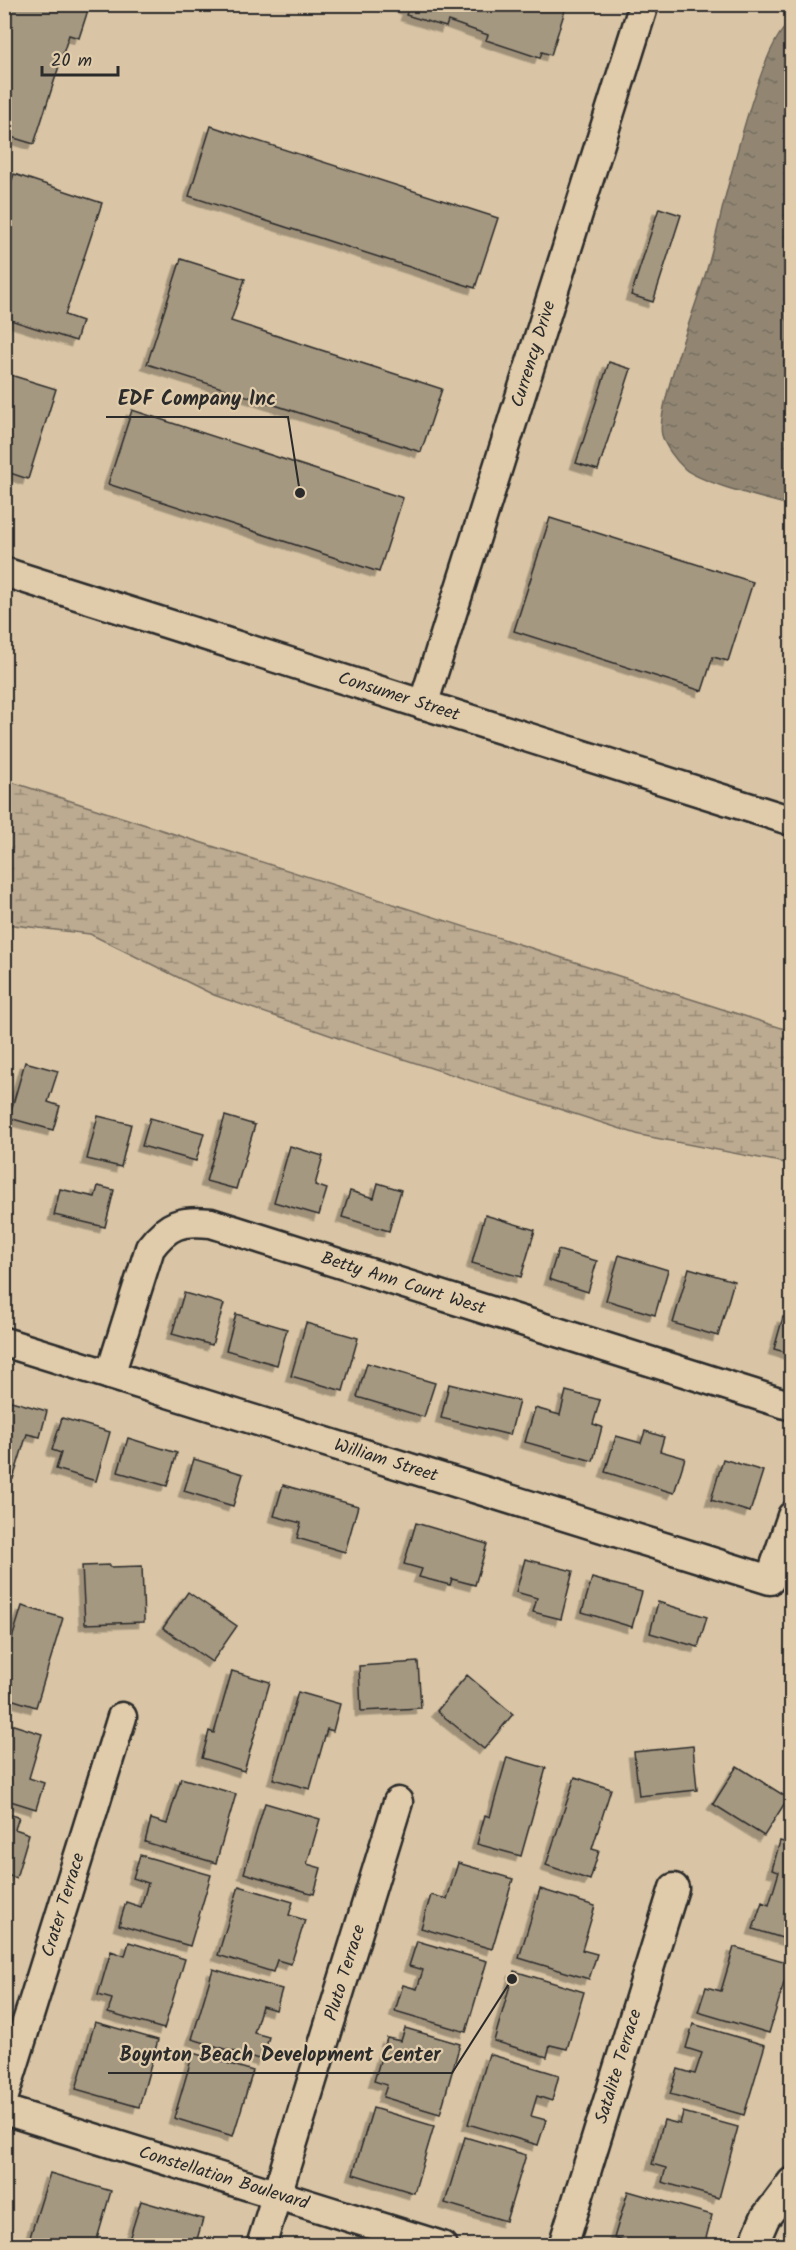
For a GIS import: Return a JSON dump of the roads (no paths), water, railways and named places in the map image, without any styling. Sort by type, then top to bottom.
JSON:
[{"type":"street","name":"Currency Drive","points":[[423,705],[644,4]]},
{"type":"street","name":"Consumer Street","points":[[4,572],[792,821]]},
{"type":"street","name":"Betty Ann Court West","points":[[110,1375],[150,1248],[160,1234],[169,1228],[192,1221],[211,1223],[792,1406]]},
{"type":"street","name":"William Street","points":[[4,1342],[770,1580],[792,1516]]},
{"type":"street","name":"Crater Terrace","points":[[4,2096],[122,1717]]},
{"type":"street","name":"Pluto Terrace","points":[[261,2246],[398,1802]]},
{"type":"street","name":"Satalite Terrace","points":[[563,2246],[674,1888]]},
{"type":"street","name":"Constellation Boulevard","points":[[4,2110],[441,2246]]},
{"type":"street","points":[[753,2246],[765,2218],[792,2182]]},
{"type":"water","points":[[791,24],[791,506],[705,480],[685,469],[663,439],[662,422],[678,355],[710,259],[753,99],[772,48],[782,31]]},
{"type":"place","name":"EDF Company Inc","points":[[300,493]]},
{"type":"place","name":"Boynton Beach Development Center","points":[[512,1979]]}]
